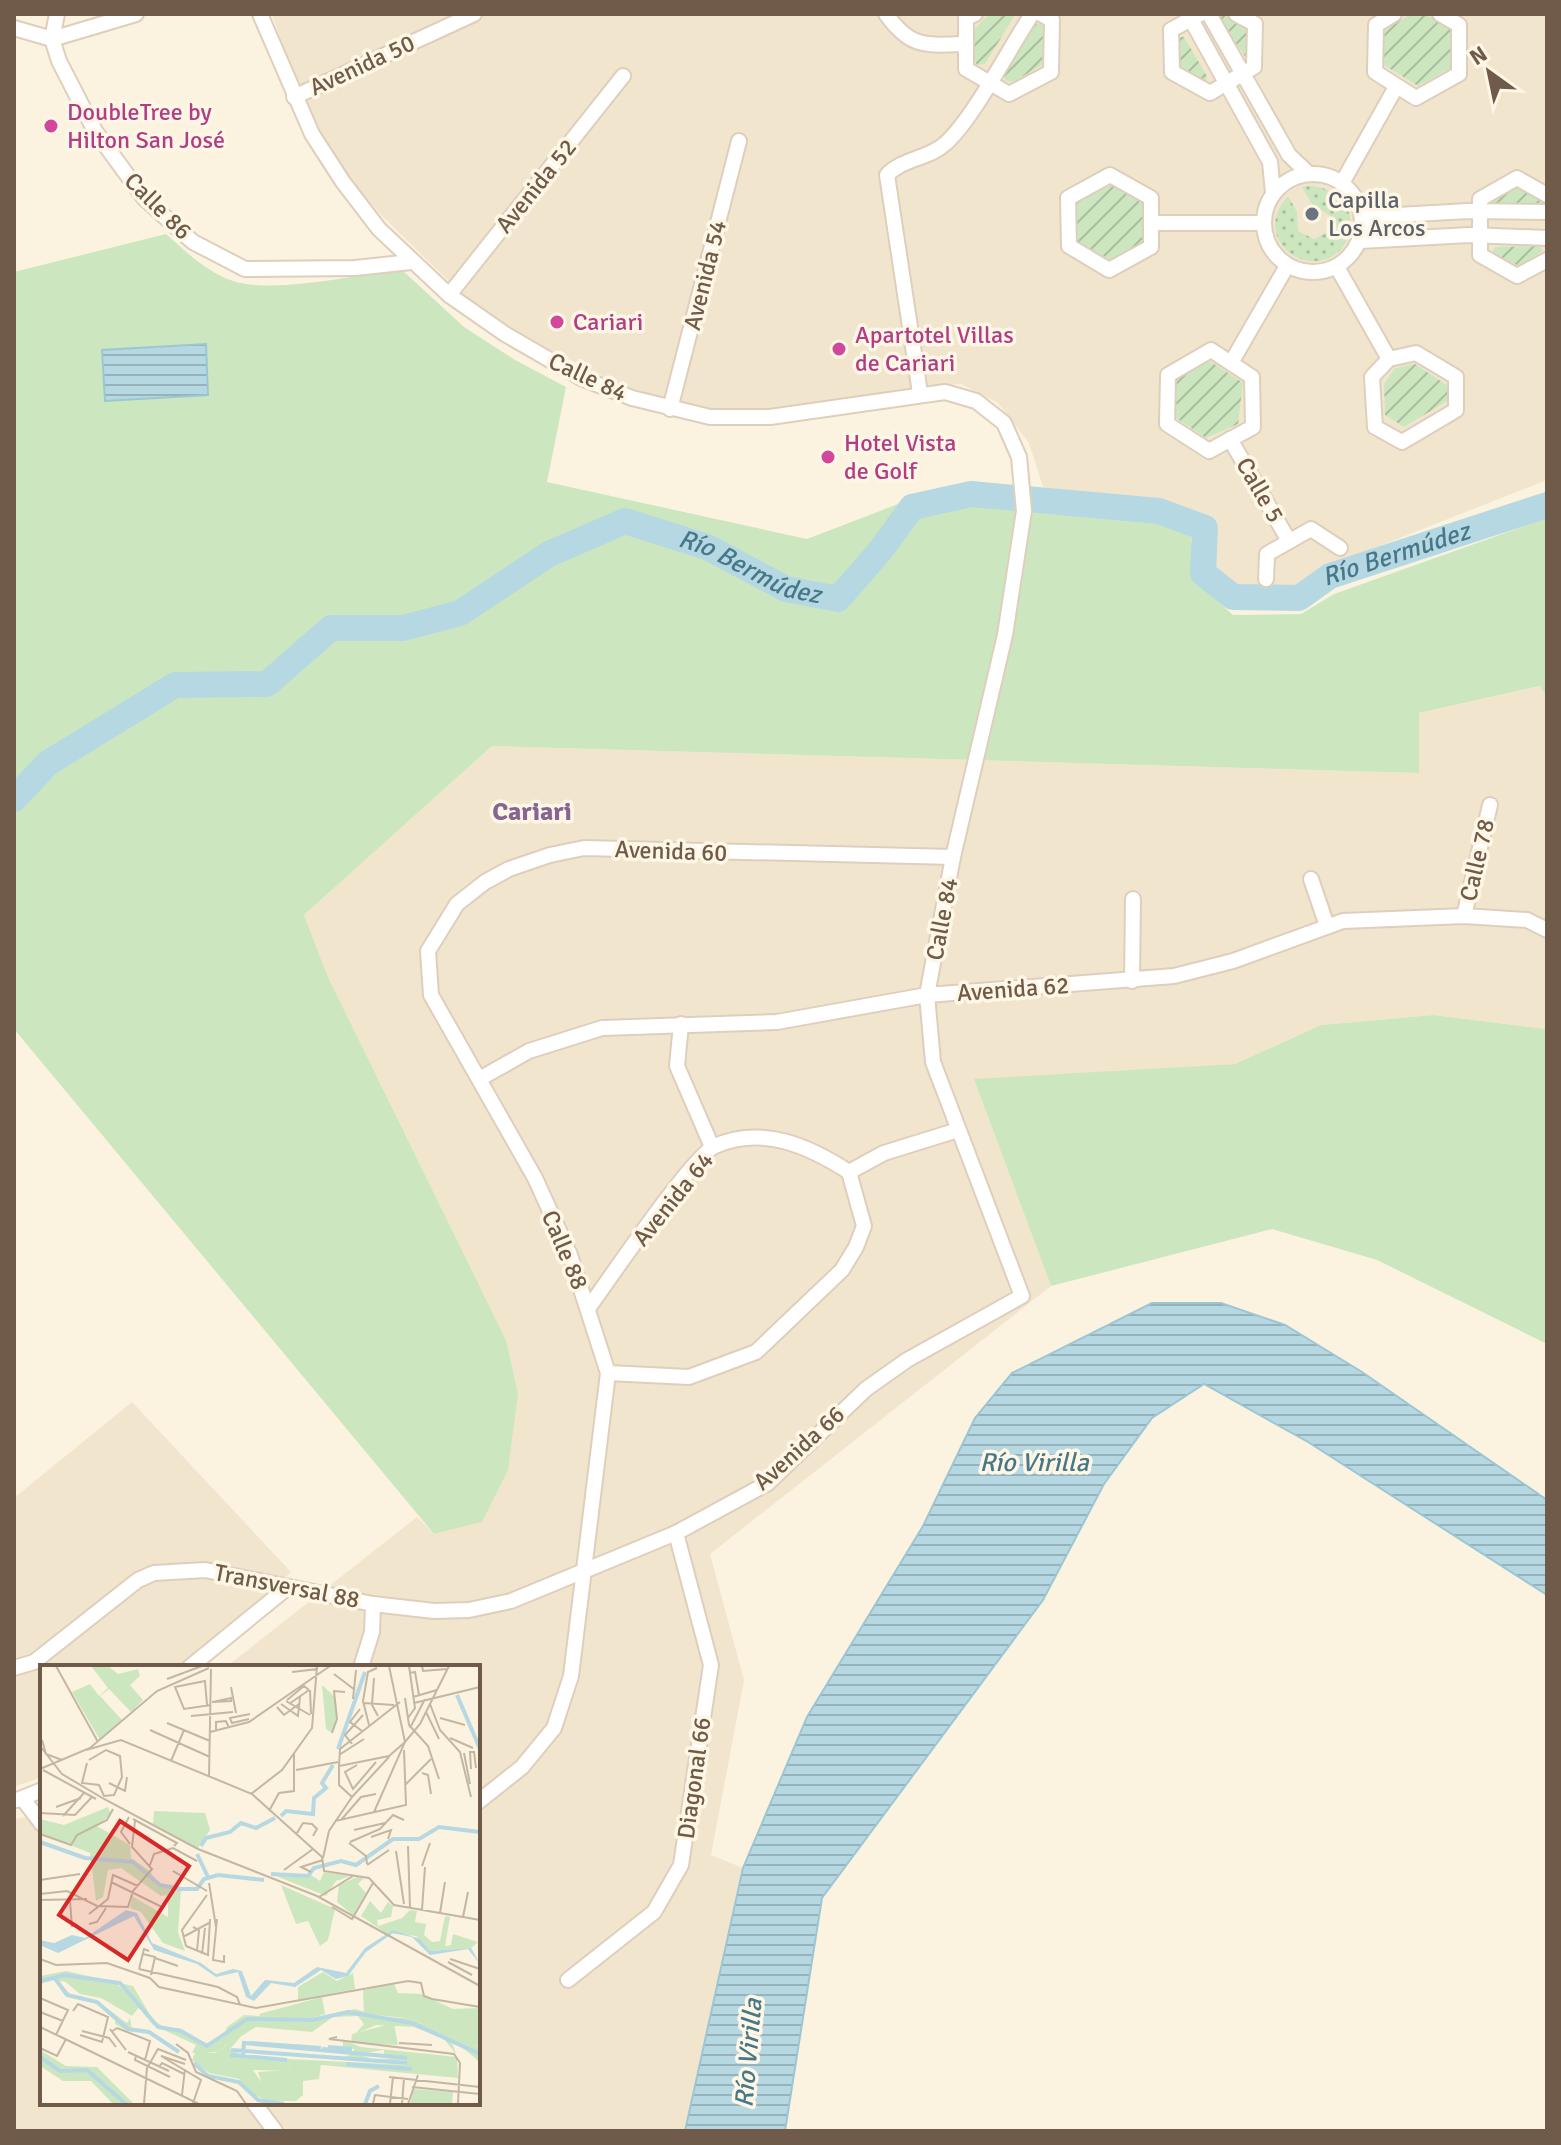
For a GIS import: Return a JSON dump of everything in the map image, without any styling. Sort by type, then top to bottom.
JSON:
[{"type":"street","points":[[52,39],[57,14]]},
{"type":"street","points":[[14,28],[52,39],[136,14]]},
{"type":"street","name":"Calle 84","points":[[260,14],[294,97],[343,182],[411,262],[449,295],[505,334],[581,378],[670,409],[710,417],[770,417],[920,393],[960,395],[991,410],[1014,441],[1025,490],[1005,635],[953,857],[927,995],[933,1062],[1022,1296],[1004,1305]]},
{"type":"street","name":"Avenida 50","points":[[294,97],[474,14]]},
{"type":"street","points":[[886,14],[908,39],[922,45],[966,44]]},
{"type":"street","points":[[975,14],[966,18],[966,69],[1009,94],[1051,72],[1052,20],[1041,14]]},
{"type":"street","points":[[920,393],[887,175],[894,167],[935,153],[957,133],[1032,14]]},
{"type":"street","points":[[1209,14],[1289,155],[1309,174]]},
{"type":"street","points":[[1236,14],[1255,24],[1254,67],[1226,83],[1210,93],[1172,72],[1171,30],[1193,16],[1226,83],[1270,162],[1273,193],[1263,223],[1266,240],[1274,255],[1287,266],[1303,272],[1321,273],[1337,267],[1360,241],[1363,217],[1352,192],[1342,183],[1326,175],[1309,174],[1283,184],[1273,193]]},
{"type":"street","points":[[1394,14],[1376,25],[1375,72],[1416,98],[1459,74],[1459,25],[1440,14]]},
{"type":"street","name":"Calle 86","points":[[52,39],[76,97],[113,160],[169,223],[193,242],[245,269],[355,268],[411,262]]},
{"type":"street","name":"Avenida 52","points":[[449,295],[623,76]]},
{"type":"street","points":[[1342,183],[1396,87]]},
{"type":"street","name":"Avenida 54","points":[[670,409],[739,141]]},
{"type":"street","points":[[1110,175],[1151,198],[1151,223],[1151,247],[1109,270],[1069,246],[1068,198],[1110,175]]},
{"type":"street","points":[[1547,195],[1517,178],[1480,199],[1480,255],[1517,276],[1547,260]]},
{"type":"street","points":[[1363,217],[1547,212]]},
{"type":"street","points":[[1151,223],[1263,223]]},
{"type":"street","points":[[1360,241],[1480,236],[1547,238]]},
{"type":"street","points":[[1231,363],[1287,266]]},
{"type":"street","points":[[1337,267],[1389,359]]},
{"type":"street","points":[[1211,350],[1231,363],[1252,377],[1253,427],[1209,451],[1167,424],[1168,375],[1211,350]]},
{"type":"street","points":[[1416,353],[1456,377],[1456,410],[1402,442],[1375,427],[1372,377],[1389,359],[1416,353]]},
{"type":"street","name":"Calle 5","points":[[1230,439],[1289,541]]},
{"type":"street","points":[[1266,579],[1267,554],[1311,529],[1340,548]]},
{"type":"street","name":"Calle 78","points":[[1464,916],[1490,805]]},
{"type":"street","name":"Avenida 60","points":[[428,951],[457,904],[485,882],[509,869],[550,855],[584,848],[953,857]]},
{"type":"street","points":[[1311,879],[1327,926]]},
{"type":"street","points":[[1132,981],[1133,899]]},
{"type":"street","name":"Avenida 62","points":[[481,1078],[529,1051],[565,1037],[602,1028],[777,1022],[927,995],[1132,981],[1233,961],[1343,921],[1464,916],[1527,920],[1547,930]]},
{"type":"street","name":"Calle 88","points":[[428,951],[431,995],[481,1078],[535,1178],[589,1307],[608,1373],[571,1676],[554,1728],[522,1767],[480,1800]]},
{"type":"street","points":[[681,1024],[677,1066],[712,1147]]},
{"type":"street","points":[[608,1373],[689,1377],[756,1352],[842,1270],[856,1247],[864,1226],[849,1172],[884,1153],[958,1130]]},
{"type":"street","name":"Avenida 64","points":[[589,1307],[680,1183],[712,1147],[742,1139],[795,1143],[849,1172]]},
{"type":"street","name":"Avenida 66","points":[[583,1573],[676,1533],[768,1483],[866,1389],[907,1360],[1004,1305]]},
{"type":"street","name":"Diagonal 66","points":[[568,1980],[654,1912],[681,1865],[711,1665],[676,1533]]},
{"type":"street","name":"Transversal 88","points":[[14,1668],[34,1662],[138,1580],[154,1573],[205,1570],[373,1604],[434,1611],[469,1610],[511,1601],[583,1573]]},
{"type":"street","points":[[192,1665],[288,1587]]},
{"type":"street","points":[[362,1665],[372,1632],[373,1604]]},
{"type":"street","points":[[40,1791],[19,1800],[40,1822]]},
{"type":"street","points":[[256,2105],[275,2131]]},
{"type":"shaded area","points":[[272,14],[1547,14],[1547,480],[1339,562],[1296,589],[1240,587],[1214,567],[1213,524],[1162,505],[1043,487],[1029,443],[998,403],[961,384],[902,389],[795,408],[736,410],[697,407],[620,385],[505,327],[468,300],[380,214],[346,175],[317,128],[294,79]]},
{"type":"shaded area","points":[[1541,686],[1547,697],[1547,1029],[1433,1015],[1321,1025],[1235,1064],[975,1080],[1051,1286],[710,1554],[744,1680],[711,1855],[743,1868],[685,2131],[14,2131],[14,1819],[40,1815],[40,2105],[480,2105],[480,1665],[229,1665],[417,1517],[434,1534],[506,1340],[328,977],[304,915],[492,746],[1418,773],[1419,713]]},
{"type":"shaded area","points":[[132,1402],[291,1572],[182,1665],[40,1665],[40,1778],[14,1787],[14,1498]]},
{"type":"green space","points":[[992,14],[1015,15],[985,64],[977,65],[972,50],[973,35],[980,23]]},
{"type":"green space","points":[[1221,14],[1248,28],[1246,58],[1219,18]]},
{"type":"green space","points":[[1411,14],[1424,14],[1450,27],[1451,68],[1418,86],[1384,65],[1384,31]]},
{"type":"green space","points":[[1041,23],[1044,27],[1042,65],[1013,82],[1006,81],[1003,74],[1033,25]]},
{"type":"green space","points":[[1184,37],[1207,76],[1206,81],[1179,67],[1177,40]]},
{"type":"green space","points":[[1110,183],[1144,203],[1145,241],[1111,260],[1077,242],[1076,202]]},
{"type":"green space","points":[[1517,186],[1543,202],[1539,205],[1494,207],[1493,200]]},
{"type":"green space","points":[[1302,187],[1329,190],[1342,200],[1349,213],[1350,228],[1346,242],[1336,254],[1322,260],[1304,260],[1292,254],[1277,236],[1277,214],[1288,196],[1297,212],[1298,231],[1314,239],[1328,232],[1329,215],[1312,204]]},
{"type":"green space","points":[[166,234],[214,272],[233,281],[250,284],[316,282],[401,269],[464,327],[515,360],[566,387],[547,482],[807,539],[906,501],[971,483],[1160,522],[1191,535],[1195,581],[1233,615],[1301,614],[1334,594],[1547,518],[1547,697],[1540,686],[1419,713],[1419,773],[492,746],[304,915],[328,977],[506,1340],[518,1394],[508,1470],[482,1522],[434,1534],[14,1029],[14,272]]},
{"type":"green space","points":[[1540,246],[1543,251],[1519,266],[1494,254],[1493,250],[1495,247]]},
{"type":"green space","points":[[1208,360],[1243,383],[1238,424],[1206,438],[1176,418],[1174,379]]},
{"type":"green space","points":[[1415,364],[1448,386],[1449,400],[1404,427],[1385,415],[1384,384],[1395,368]]},
{"type":"green space","points":[[1433,1015],[1547,1029],[1547,1344],[1377,1260],[1272,1229],[1051,1286],[974,1079],[1235,1064],[1321,1025]]},
{"type":"water","points":[[206,344],[208,395],[105,401],[102,350]]},
{"type":"water","name":"Río Virilla","points":[[1152,1303],[1221,1303],[1285,1325],[1362,1372],[1547,1500],[1547,1595],[1308,1442],[1204,1384],[1152,1418],[1104,1484],[1043,1600],[822,1898],[785,2131],[685,2131],[743,1868],[807,1717],[923,1526],[975,1418],[1012,1373]]},
{"type":"waterway","name":"Río Bermúdez","points":[[14,799],[48,763],[175,685],[267,684],[331,628],[403,628],[460,613],[549,554],[625,521],[707,547],[786,589],[838,599],[880,551],[912,507],[971,494],[1159,511],[1205,528],[1203,573],[1233,597],[1299,598],[1330,576],[1547,505]]},
{"type":"place","name":"DoubleTree by Hilton San José","points":[[51,126]]},
{"type":"place","name":"Capilla Los Arcos","points":[[1312,214]]},
{"type":"place","name":"Cariari","points":[[557,322]]},
{"type":"place","name":"Apartotel Villas de Cariari","points":[[839,349]]},
{"type":"place","name":"Hotel Vista de Golf","points":[[828,457]]},
{"type":"district","name":"Cariari","points":[[532,812]]}]
